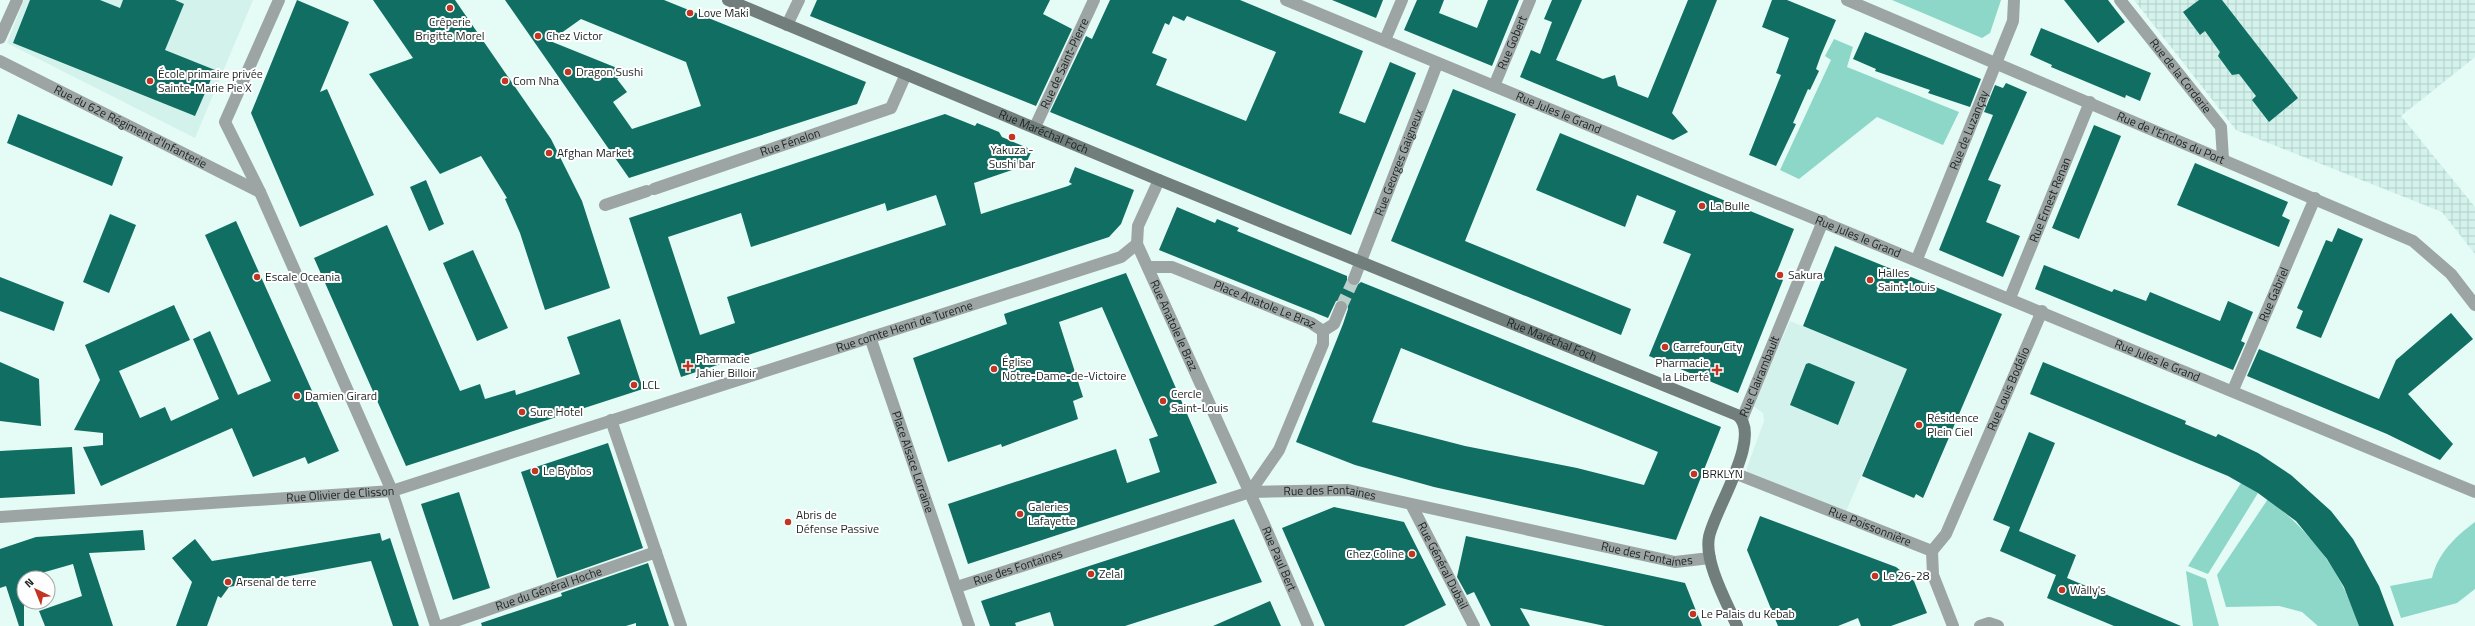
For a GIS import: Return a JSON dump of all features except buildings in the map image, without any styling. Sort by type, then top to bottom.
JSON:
[{"type":"street","points":[[0,38],[17,0]]},
{"type":"street","points":[[279,0],[225,122],[260,192],[392,491],[436,626]]},
{"type":"street","name":"Rue Maréchal Foch","points":[[728,0],[1159,180],[1361,261],[1742,419]]},
{"type":"street","points":[[788,25],[799,0]]},
{"type":"street","name":"Rue de Saint-Pierre","points":[[1035,127],[1094,0]]},
{"type":"street","name":"Rue Jules le Grand","points":[[1286,0],[1385,40],[1437,64],[1494,86],[2474,488]]},
{"type":"street","points":[[1385,40],[1402,0]]},
{"type":"street","name":"Rue Gobert","points":[[1494,86],[1530,0]]},
{"type":"street","name":"Rue de l'Enclos du Port","points":[[1847,0],[2090,102],[2413,241],[2451,274],[2475,305]]},
{"type":"street","name":"Rue de Luzançay","points":[[1917,259],[2013,21],[2014,0]]},
{"type":"street","name":"Rue de la Corderie","points":[[2120,0],[2221,127],[2222,159]]},
{"type":"street","name":"Rue du 62e Régiment d'Infanterie","points":[[0,61],[260,192]]},
{"type":"street","name":"Rue Georges Gaigneux","points":[[1361,261],[1437,64]]},
{"type":"street","name":"Rue Fénelon","points":[[605,205],[709,171],[891,108],[906,74]]},
{"type":"street","name":"Rue Ernest Renan","points":[[2010,298],[2090,102]]},
{"type":"street","name":"Rue Anatole le Braz","points":[[1159,180],[1138,226],[1137,244],[1143,260],[1149,267],[1250,492]]},
{"type":"street","name":"Rue Gabriel","points":[[2232,390],[2315,198]]},
{"type":"street","name":"Rue Clairambault","points":[[1737,626],[1710,558],[1708,537],[1734,473],[1746,436],[1742,419],[1824,221]]},
{"type":"street","name":"Rue comte Henri de Turenne","points":[[668,402],[1121,257],[1137,244]]},
{"type":"street","points":[[1354,279],[1361,261]]},
{"type":"street","name":"Place Anatole Le Braz","points":[[1149,267],[1172,267],[1311,323],[1323,331],[1323,344],[1279,450],[1250,492]]},
{"type":"street","points":[[1323,331],[1334,324],[1342,307]]},
{"type":"street","name":"Rue Louis Bodélio","points":[[1932,551],[1946,534],[2042,311]]},
{"type":"street","name":"Place Alsace Lorraine","points":[[870,337],[957,587],[969,626]]},
{"type":"street","name":"Rue Olivier de Clisson","points":[[0,517],[392,491],[668,402]]},
{"type":"street","points":[[612,420],[681,626]]},
{"type":"street","name":"Rue Poissonnière","points":[[1734,473],[1932,551]]},
{"type":"street","name":"Rue des Fontaines","points":[[957,587],[1250,492],[1348,490],[1412,506],[1675,562],[1710,558]]},
{"type":"street","name":"Rue Paul Bert","points":[[1250,492],[1308,626]]},
{"type":"street","name":"Rue Général Dubail","points":[[1412,506],[1474,626]]},
{"type":"street","points":[[1932,551],[1933,575],[1953,626]]},
{"type":"street","name":"Rue du Général Hoche","points":[[441,626],[656,552]]},
{"type":"street","points":[[1980,626],[1988,623],[1998,626]]},
{"type":"shaded area","name":"École primaire privée Sainte-Marie Pie X","points":[[24,0],[253,0],[195,138],[7,43]]},
{"type":"shaded area","points":[[2134,0],[2475,0],[2475,57],[2401,116],[2475,207],[2475,254],[2442,212],[2236,130]]},
{"type":"shaded area","points":[[1790,321],[1907,369],[1844,516],[1747,475],[1747,468],[1764,421],[1763,413],[1753,406]]},
{"type":"green space","points":[[1892,0],[2001,0],[1990,33],[1982,38]]},
{"type":"green space","points":[[1834,39],[1853,47],[1847,67],[1959,112],[1943,145],[1877,117],[1799,179],[1780,170],[1831,60],[1825,56]]},
{"type":"green space","points":[[2241,483],[2258,493],[2208,574],[2188,566]]},
{"type":"green space","points":[[2268,499],[2299,526],[2324,555],[2344,588],[2359,626],[2318,626],[2302,612],[2279,606],[2226,607],[2217,575]]},
{"type":"green space","points":[[2475,522],[2475,589],[2457,603],[2401,618],[2390,586],[2432,578],[2438,561],[2448,546]]},
{"type":"green space","points":[[2186,571],[2206,579],[2219,626],[2193,626]]},
{"type":"tunnel","points":[[1341,307],[1354,279]]},
{"type":"place","name":"Crêperie Brigitte Morel","points":[[450,8]]},
{"type":"place","name":"Love Maki","points":[[690,13]]},
{"type":"place","name":"Chez Victor","points":[[538,36]]},
{"type":"place","name":"Dragon Sushi","points":[[568,72]]},
{"type":"place","name":"École primaire privée Sainte-Marie Pie X","points":[[150,81]]},
{"type":"place","name":"Com Nha","points":[[505,81]]},
{"type":"place","name":"Yakuza - Sushi bar","points":[[1012,137]]},
{"type":"place","name":"Afghan Market","points":[[549,153]]},
{"type":"place","name":"La Bulle","points":[[1702,206]]},
{"type":"place","name":"Sakura","points":[[1780,275]]},
{"type":"place","name":"Escale Oceania","points":[[257,277]]},
{"type":"place","name":"Halles Saint-Louis","points":[[1870,280]]},
{"type":"place","name":"Carrefour City","points":[[1665,347]]},
{"type":"place","name":"Pharmacie Jahier Billoir","points":[[688,366]]},
{"type":"place","name":"Église Notre-Dame-de-Victoire","points":[[994,369]]},
{"type":"place","name":"Pharmacie la Liberté","points":[[1717,370]]},
{"type":"place","name":"LCL","points":[[634,385]]},
{"type":"place","name":"Damien Girard","points":[[297,396]]},
{"type":"place","name":"Cercle Saint-Louis","points":[[1163,401]]},
{"type":"place","name":"Sure Hotel","points":[[522,412]]},
{"type":"place","name":"Résidence Plein Ciel","points":[[1919,425]]},
{"type":"place","name":"Le Byblos","points":[[535,471]]},
{"type":"place","name":"BRKLYN","points":[[1694,474]]},
{"type":"place","name":"Galeries Lafayette","points":[[1020,514]]},
{"type":"place","name":"Abris de Défense Passive","points":[[788,522]]},
{"type":"place","name":"Chez Coline","points":[[1412,554]]},
{"type":"place","name":"Zelal","points":[[1091,574]]},
{"type":"place","name":"Le 26-28","points":[[1875,576]]},
{"type":"place","name":"Arsenal de terre","points":[[228,582]]},
{"type":"place","name":"Wally's","points":[[2062,590]]},
{"type":"place","name":"Le Palais du Kebab","points":[[1693,614]]}]
